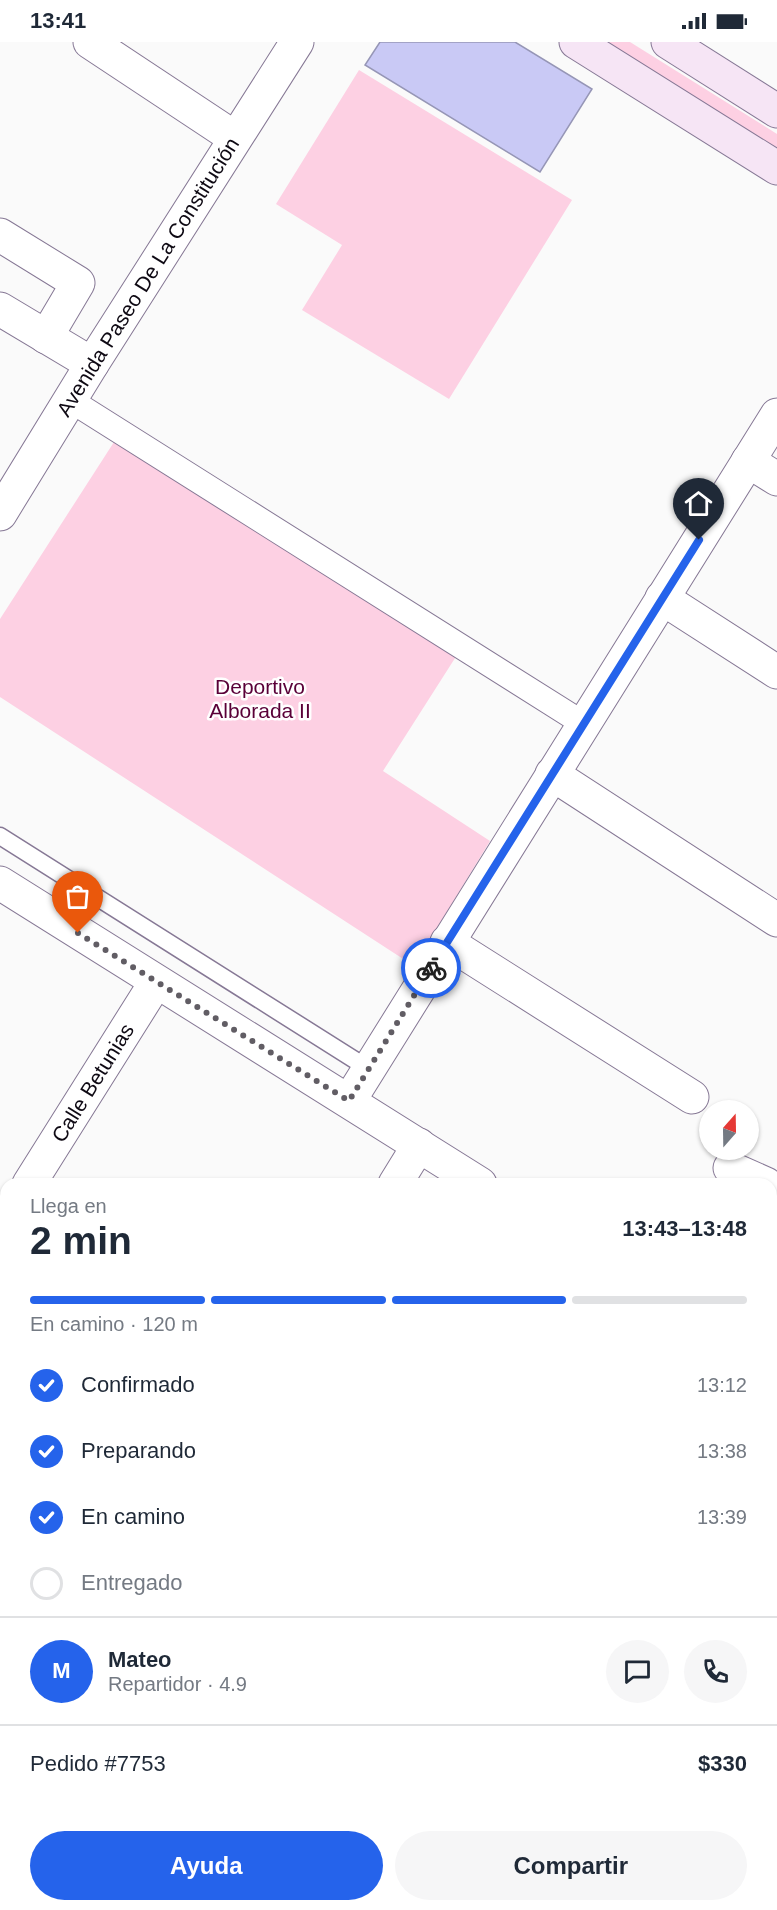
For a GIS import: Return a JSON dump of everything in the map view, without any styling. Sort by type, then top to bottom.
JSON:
[{"type":"main road","points":[[576,42],[777,168]]},
{"type":"main road","points":[[668,42],[777,111]]},
{"type":"street","points":[[90,42],[235,138]]},
{"type":"street","name":"Avenida Paseo De La Constitución","points":[[0,514],[92,364],[297,42]]},
{"type":"street","points":[[0,235],[78,283],[46,337]]},
{"type":"street","points":[[0,309],[92,364]]},
{"type":"street","points":[[70,400],[584,723]]},
{"type":"street","points":[[349,1101],[777,415]]},
{"type":"street","points":[[748,461],[777,479]]},
{"type":"street","points":[[662,598],[777,672]]},
{"type":"street","points":[[552,774],[777,920]]},
{"type":"street","points":[[0,883],[471,1178]]},
{"type":"street","points":[[447,942],[692,1097]]},
{"type":"street","name":"Calle Betunias","points":[[33,1178],[156,982]]},
{"type":"street","points":[[399,1178],[419,1145]]},
{"type":"street","points":[[730,1168],[752,1178]]},
{"type":"lane","points":[[0,836],[369,1069]]},
{"type":"green space","points":[[594,42],[630,42],[777,134],[777,156]]},
{"type":"green space","points":[[359,70],[572,200],[449,399],[302,310],[342,245],[276,204]]},
{"type":"green space","name":"Deportivo Alborada II","points":[[114,442],[457,655],[383,771],[490,841],[414,966],[0,697],[0,619]]},
{"type":"building","points":[[380,42],[515,42],[592,89],[540,172],[365,65]]},
{"type":"way so far","points":[[78,933],[349,1101],[431,968]]},
{"type":"route","points":[[431,968],[699,540]]}]
